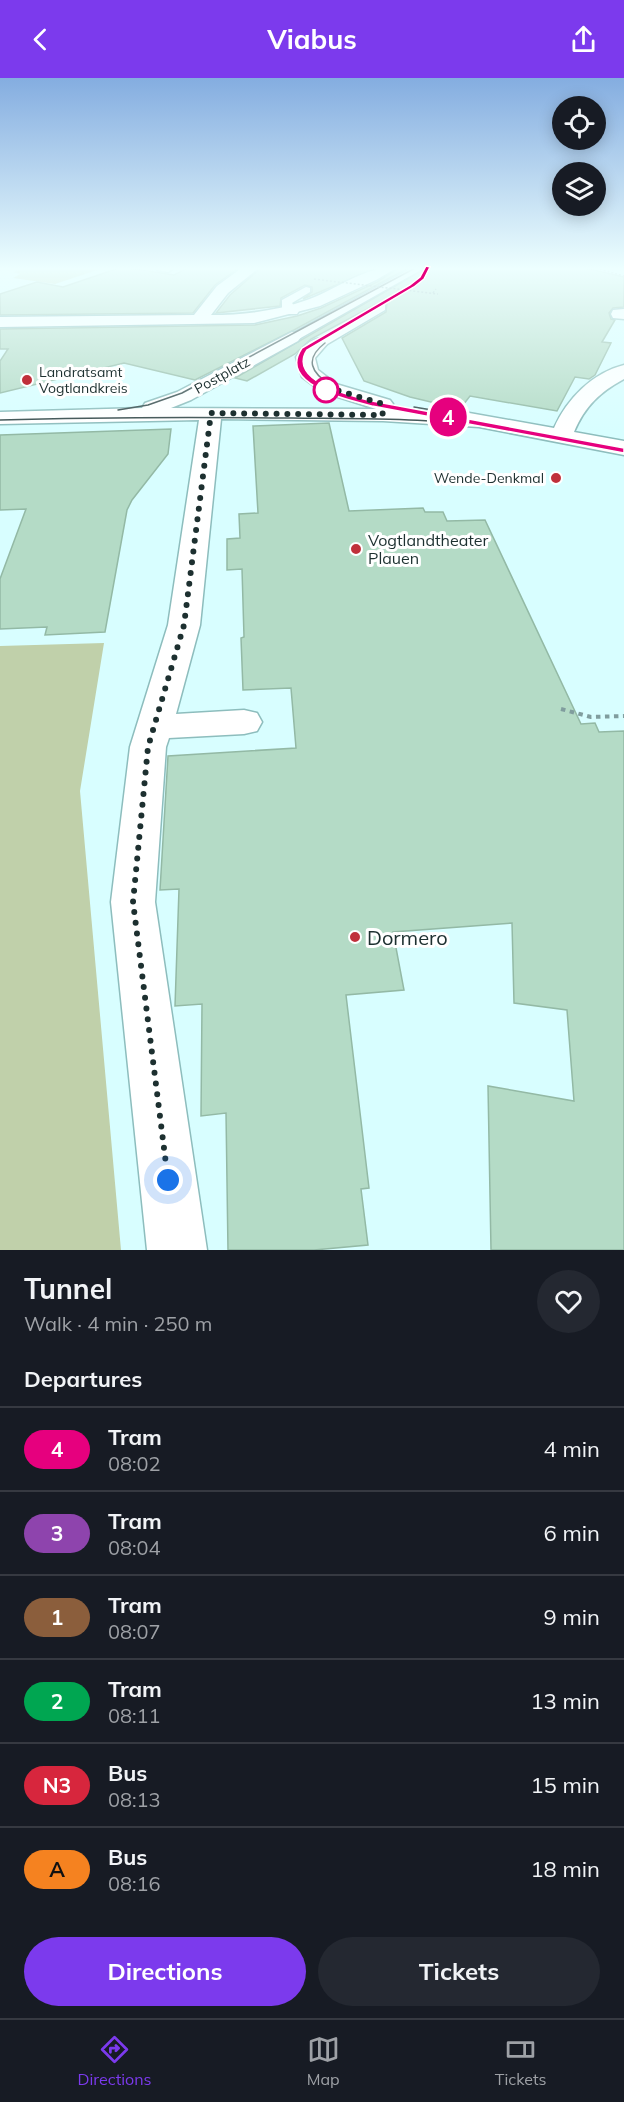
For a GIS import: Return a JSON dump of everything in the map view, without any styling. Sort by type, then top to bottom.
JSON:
[{"type":"street","points":[[0,322],[31,322]]},
{"type":"street","name":"Postplatz","points":[[91,415],[153,407],[184,396],[292,337]]},
{"type":"street","name":"Postplatz","points":[[319,343],[305,357],[309,373],[329,388],[382,409]]},
{"type":"street","points":[[561,436],[579,400],[603,382],[624,371]]},
{"type":"street","name":"Postplatz","points":[[184,396],[211,413]]},
{"type":"street","name":"Postplatz","points":[[0,418],[382,409],[530,429],[624,448]]},
{"type":"street","points":[[177,1250],[133,902],[148,747],[184,625],[211,413]]},
{"type":"street","points":[[154,727],[244,722]]},
{"type":"lane","points":[[292,337],[323,322]]},
{"type":"lane","points":[[319,343],[356,322]]},
{"type":"path","points":[[561,709],[591,717],[624,716]]},
{"type":"green space","points":[[104,643],[80,791],[121,1250],[0,1250],[0,646]]},
{"type":"building","points":[[270,322],[309,322],[195,380],[124,363],[0,393],[0,361],[8,349],[0,349],[0,329],[255,325]]},
{"type":"building","points":[[333,322],[343,322],[311,339],[295,354],[247,381],[235,378]]},
{"type":"building","points":[[370,322],[614,322],[602,342],[611,343],[595,375],[589,379],[575,377],[557,411],[470,396],[460,409],[410,397],[364,381],[342,338]]},
{"type":"building","points":[[329,423],[349,511],[423,508],[425,512],[443,512],[447,521],[485,520],[581,724],[595,723],[599,732],[624,731],[624,1250],[491,1250],[488,1086],[574,1101],[567,1010],[514,1003],[512,923],[393,932],[404,990],[346,995],[369,1188],[361,1189],[368,1245],[314,1250],[228,1250],[226,1113],[201,1116],[202,1004],[175,1006],[179,889],[160,890],[168,756],[296,748],[291,688],[243,690],[242,569],[227,570],[227,539],[240,538],[239,514],[258,513],[253,426]]},
{"type":"building","points":[[171,429],[168,454],[132,500],[127,510],[105,632],[45,635],[47,627],[0,629],[0,579],[26,509],[0,510],[0,435]]},
{"type":"tram line","points":[[118,410],[148,405],[182,393],[315,322]]},
{"type":"tram line","points":[[350,322],[304,349],[299,357],[302,372],[329,391],[343,397],[423,413]]},
{"type":"tram line","name":"4","points":[[350,322],[304,349],[299,357],[302,372],[313,383],[342,396],[372,404],[624,451]]},
{"type":"tram line","points":[[325,343],[318,349],[312,360],[315,371],[331,385]]},
{"type":"tram line","points":[[414,407],[456,414]]},
{"type":"tram line","points":[[0,420],[183,417],[375,419],[484,425],[511,429]]},
{"type":"tram line","points":[[502,428],[624,451]]},
{"type":"place","name":"Landratsamt Vogtlandkreis","points":[[27,380]]},
{"type":"place","name":"Wende-Denkmal","points":[[556,478]]},
{"type":"place","name":"Vogtlandtheater Plauen","points":[[356,549]]},
{"type":"place","name":"Dormero","points":[[355,937]]},
{"type":"route","points":[[168,1180],[133,902],[148,747],[184,625],[211,413],[383,415],[380,403],[329,388],[326,390]]}]
